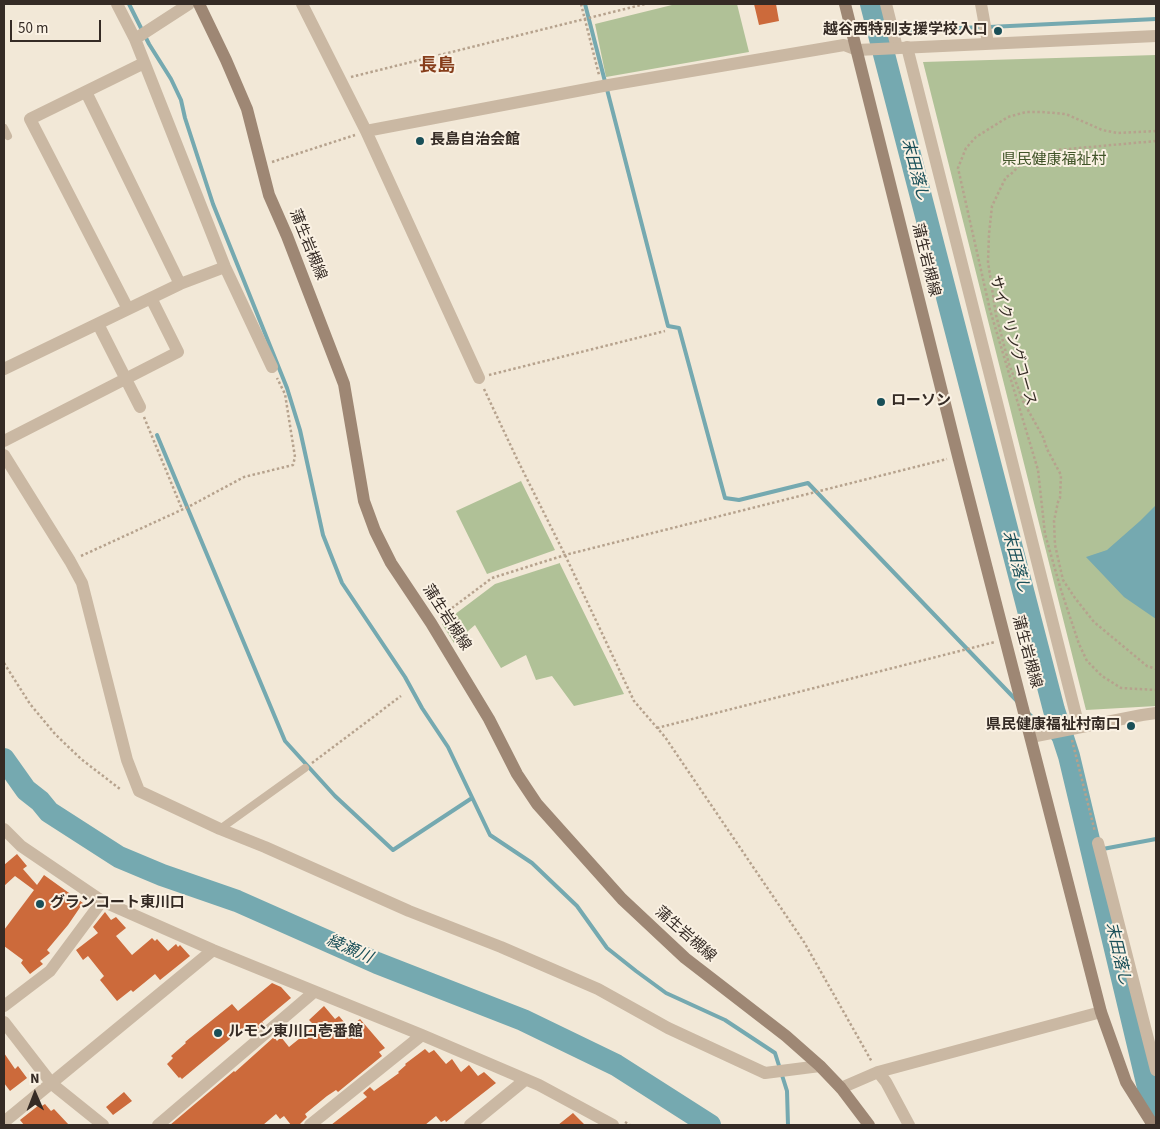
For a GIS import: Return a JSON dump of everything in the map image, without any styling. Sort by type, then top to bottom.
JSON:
[{"type":"main road","name":"蒲生岩槻線","points":[[199,4],[247,109],[268,194],[287,236],[344,384],[364,501],[375,531],[391,563],[431,623],[489,719],[517,774],[543,811],[622,899],[685,958],[786,1036],[820,1066],[841,1088],[869,1125]]},
{"type":"main road","name":"蒲生岩槻線","points":[[845,4],[958,456],[1101,1012],[1126,1082],[1153,1119]]},
{"type":"street","points":[[117,4],[135,39],[225,267],[272,367]]},
{"type":"street","points":[[135,39],[189,4]]},
{"type":"street","points":[[302,4],[366,131],[479,378]]},
{"type":"street","points":[[886,4],[902,48],[1074,728]]},
{"type":"street","points":[[981,4],[988,43]]},
{"type":"street","points":[[366,131],[606,85],[844,44],[857,50],[1156,36]]},
{"type":"street","points":[[128,309],[30,119],[144,63]]},
{"type":"street","points":[[86,92],[180,284]]},
{"type":"street","points":[[4,369],[180,284],[225,267]]},
{"type":"street","points":[[4,441],[178,352],[151,298]]},
{"type":"street","points":[[98,324],[140,407]]},
{"type":"street","points":[[4,455],[82,583],[127,760],[139,791],[220,829],[265,846],[409,911],[501,947],[598,989],[668,1028],[765,1073],[820,1066]]},
{"type":"street","points":[[1031,737],[1142,714],[1156,713]]},
{"type":"street","points":[[4,828],[8,842],[21,846],[102,901],[213,950],[422,1035],[525,1080],[613,1125]]},
{"type":"street","points":[[1098,843],[1156,1070]]},
{"type":"street","points":[[4,1006],[50,971],[102,901]]},
{"type":"street","points":[[4,1122],[213,950]]},
{"type":"street","points":[[158,1125],[314,992]]},
{"type":"street","points":[[841,1088],[878,1072],[1101,1012]]},
{"type":"street","points":[[4,1022],[52,1084],[103,1125]]},
{"type":"street","points":[[310,1125],[422,1035]]},
{"type":"street","points":[[878,1072],[886,1082],[910,1125]]},
{"type":"street","points":[[470,1125],[525,1080]]},
{"type":"lane","points":[[4,128],[8,136]]},
{"type":"lane","points":[[220,829],[305,768]]},
{"type":"path","points":[[581,4],[606,85]]},
{"type":"path","points":[[340,80],[645,4]]},
{"type":"path","name":"サイクリングコース","points":[[1156,131],[1117,132],[1102,130],[1066,114],[1026,112],[1008,117],[976,137],[966,148],[958,168],[990,310],[1038,470],[1046,534],[1061,590],[1079,644],[1087,661],[1102,676],[1121,688],[1156,690]]},
{"type":"path","points":[[261,166],[366,131]]},
{"type":"path","points":[[1156,141],[1056,150],[1036,156],[1020,165],[1006,177],[992,206],[988,262],[996,315],[1009,364],[1023,401],[1061,475],[1060,498],[1054,521],[1055,544],[1063,580],[1094,622],[1148,666],[1156,670]]},
{"type":"path","points":[[666,331],[479,378],[634,701],[657,728],[804,942],[878,1072]]},
{"type":"path","points":[[70,561],[182,510],[244,477],[293,465],[295,457],[285,394],[272,367]]},
{"type":"path","points":[[140,407],[182,510]]},
{"type":"path","points":[[431,623],[492,578],[565,555],[958,456]]},
{"type":"path","points":[[657,728],[1005,639]]},
{"type":"path","points":[[4,663],[30,704],[55,734],[81,759],[120,790]]},
{"type":"path","points":[[305,768],[401,696]]},
{"type":"path","points":[[1074,728],[1098,843]]},
{"type":"green space","points":[[676,4],[737,4],[749,52],[606,77],[595,24]]},
{"type":"green space","name":"県民健康福祉村","points":[[1156,55],[1156,706],[1086,710],[923,62]]},
{"type":"green space","points":[[521,481],[555,550],[487,574],[456,511]]},
{"type":"green space","points":[[560,563],[624,694],[574,706],[552,676],[536,680],[526,655],[501,668],[475,625],[454,643],[442,624],[495,584]]},
{"type":"water","points":[[1156,505],[1156,619],[1124,597],[1086,557],[1107,550]]},
{"type":"building","points":[[754,4],[776,4],[779,21],[759,25]]},
{"type":"building","points":[[17,854],[27,866],[23,869],[37,885],[44,875],[83,903],[47,950],[50,953],[40,961],[43,964],[30,974],[21,963],[23,960],[4,946],[4,930],[34,890],[15,876],[4,886],[4,865]]},
{"type":"building","points":[[105,912],[111,920],[116,917],[126,928],[116,936],[132,955],[152,938],[155,941],[157,939],[168,951],[176,944],[178,947],[180,945],[190,956],[160,980],[155,974],[133,992],[131,990],[117,1001],[100,980],[104,976],[88,956],[83,960],[76,950],[98,933],[93,927]]},
{"type":"building","name":"ルモン東川口壱番館","points":[[272,983],[281,987],[291,998],[262,1022],[264,1024],[256,1031],[254,1028],[252,1030],[248,1024],[182,1079],[179,1078],[167,1064],[173,1058],[171,1056],[185,1042],[232,1004],[238,1011]]},
{"type":"building","points":[[324,1006],[335,1019],[339,1016],[349,1028],[360,1019],[385,1048],[379,1052],[382,1056],[338,1092],[336,1090],[327,1096],[305,1114],[307,1117],[299,1125],[291,1125],[284,1116],[280,1119],[276,1114],[263,1125],[170,1125],[235,1072],[274,1037],[277,1041],[281,1037],[289,1047],[315,1026],[309,1020]]},
{"type":"building","points":[[425,1049],[429,1053],[434,1050],[446,1064],[452,1059],[461,1072],[469,1065],[478,1076],[484,1072],[496,1083],[446,1122],[445,1120],[441,1122],[436,1116],[425,1125],[331,1125],[367,1097],[363,1093],[370,1087],[374,1091],[399,1073],[405,1064]]},
{"type":"building","points":[[4,1053],[15,1069],[18,1066],[27,1078],[10,1091],[4,1083]]},
{"type":"building","points":[[124,1092],[132,1101],[113,1115],[106,1107]]},
{"type":"building","points":[[45,1104],[51,1111],[54,1109],[69,1125],[24,1125],[20,1120],[39,1105],[40,1107]]},
{"type":"building","points":[[573,1113],[585,1125],[558,1125]]},
{"type":"waterway","points":[[129,4],[181,100],[213,204],[287,388],[300,430],[323,535],[342,583],[405,677],[422,708],[448,747],[490,835],[532,863],[577,906],[607,948],[636,971],[666,993],[725,1020],[775,1053],[787,1091],[788,1125]]},
{"type":"waterway","points":[[585,4],[668,326],[679,328],[725,498],[739,500],[808,483],[1017,701]]},
{"type":"waterway","name":"末田落し","points":[[871,4],[1054,710],[1069,756],[1156,1121]]},
{"type":"waterway","points":[[989,27],[1156,19]]},
{"type":"waterway","points":[[896,31],[982,27]]},
{"type":"waterway","points":[[877,30],[889,30]]},
{"type":"waterway","points":[[157,435],[285,741],[335,796],[393,850],[472,798]]},
{"type":"waterway","points":[[1029,714],[1045,730]]},
{"type":"waterway","points":[[1050,735],[1069,756]]},
{"type":"waterway","name":"綾瀬川","points":[[4,759],[26,790],[40,801],[49,812],[119,857],[162,875],[237,901],[377,963],[523,1020],[616,1065],[710,1125]]},
{"type":"waterway","points":[[1092,851],[1156,839]]},
{"type":"place","name":"越谷西特別支援学校入口","points":[[998,31]]},
{"type":"place","name":"長島自治会館","points":[[420,141]]},
{"type":"place","name":"ローソン","points":[[881,402]]},
{"type":"place","name":"県民健康福祉村南口","points":[[1131,726]]},
{"type":"place","name":"グランコート東川口","points":[[40,904]]},
{"type":"place","name":"ルモン東川口壱番館","points":[[218,1033]]},
{"type":"district","name":"長島","points":[[437,67]]}]
